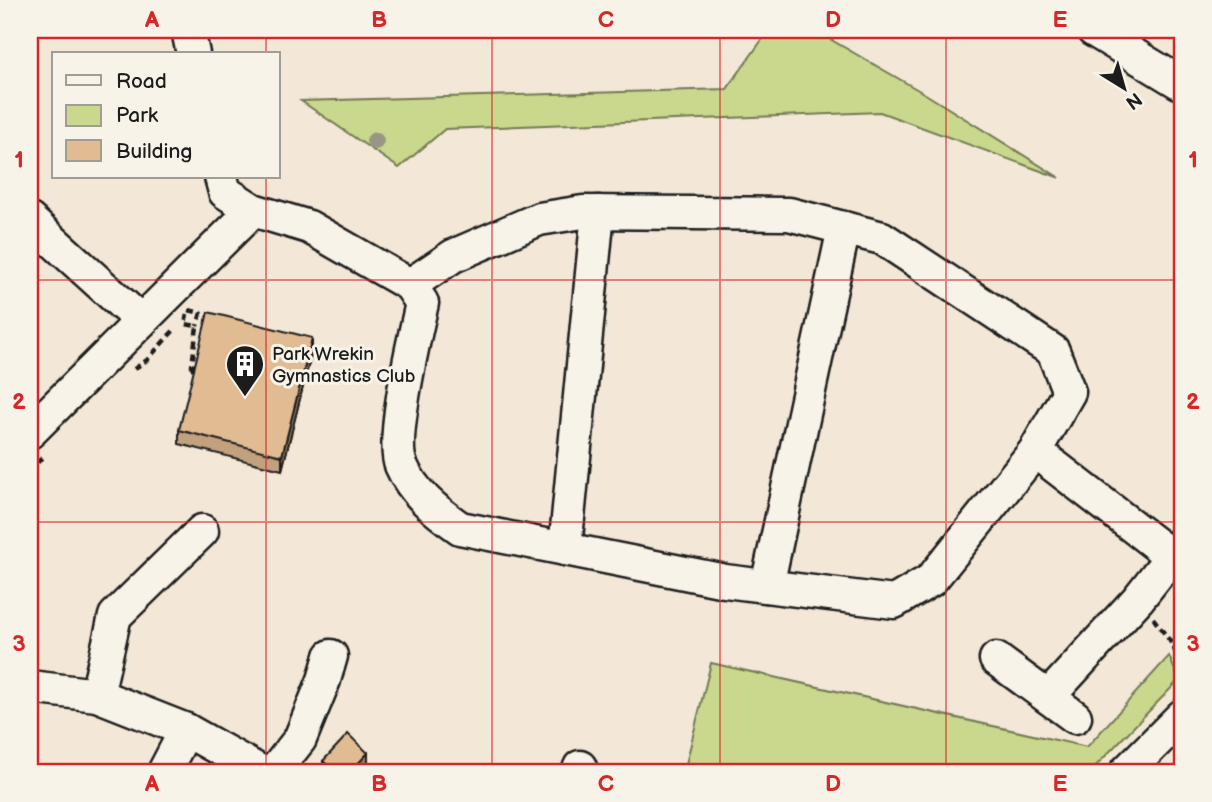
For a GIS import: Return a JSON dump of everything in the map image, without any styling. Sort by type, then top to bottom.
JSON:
[{"type":"street","points":[[188,30],[193,52]]},
{"type":"street","points":[[1093,30],[1182,84]]},
{"type":"street","points":[[222,178],[225,192],[253,210],[309,227],[411,285],[422,303],[399,420],[400,463],[428,505],[460,528],[725,581],[894,603],[931,580],[1035,451],[1069,392],[1053,351],[882,237],[789,214],[583,212],[539,219],[453,256],[411,285]]},
{"type":"street","points":[[30,432],[253,210]]},
{"type":"street","points":[[565,549],[598,212]]},
{"type":"street","points":[[30,220],[141,321]]},
{"type":"street","points":[[767,586],[844,228]]},
{"type":"street","points":[[1035,451],[1177,550],[1138,599],[1048,697]]},
{"type":"street","points":[[97,695],[115,616],[202,531]]},
{"type":"street","points":[[274,772],[300,739],[331,656]]},
{"type":"street","points":[[996,659],[1075,717]]},
{"type":"street","points":[[30,687],[97,695],[186,730],[261,772]]},
{"type":"street","points":[[164,772],[186,730]]},
{"type":"street","points":[[1126,772],[1177,731]]},
{"type":"path","points":[[191,310],[201,313],[192,366],[195,375]]},
{"type":"path","points":[[185,319],[185,324],[197,326]]},
{"type":"path","points":[[1138,599],[1170,641],[1182,665]]},
{"type":"green space","points":[[769,30],[814,30],[927,95],[1060,178],[880,112],[445,129],[399,168],[301,101],[727,89]]},
{"type":"green space","points":[[1169,656],[1179,680],[1090,772],[684,772],[711,663],[1087,747]]},
{"type":"building","name":"Park Wrekin Gymnastics Club","points":[[208,312],[312,338],[282,456],[179,430]]},
{"type":"building","points":[[348,734],[368,753],[350,772],[335,772],[323,761]]},
{"type":"place","name":"Park Wrekin Gymnastics Club","points":[[245,398]]}]
